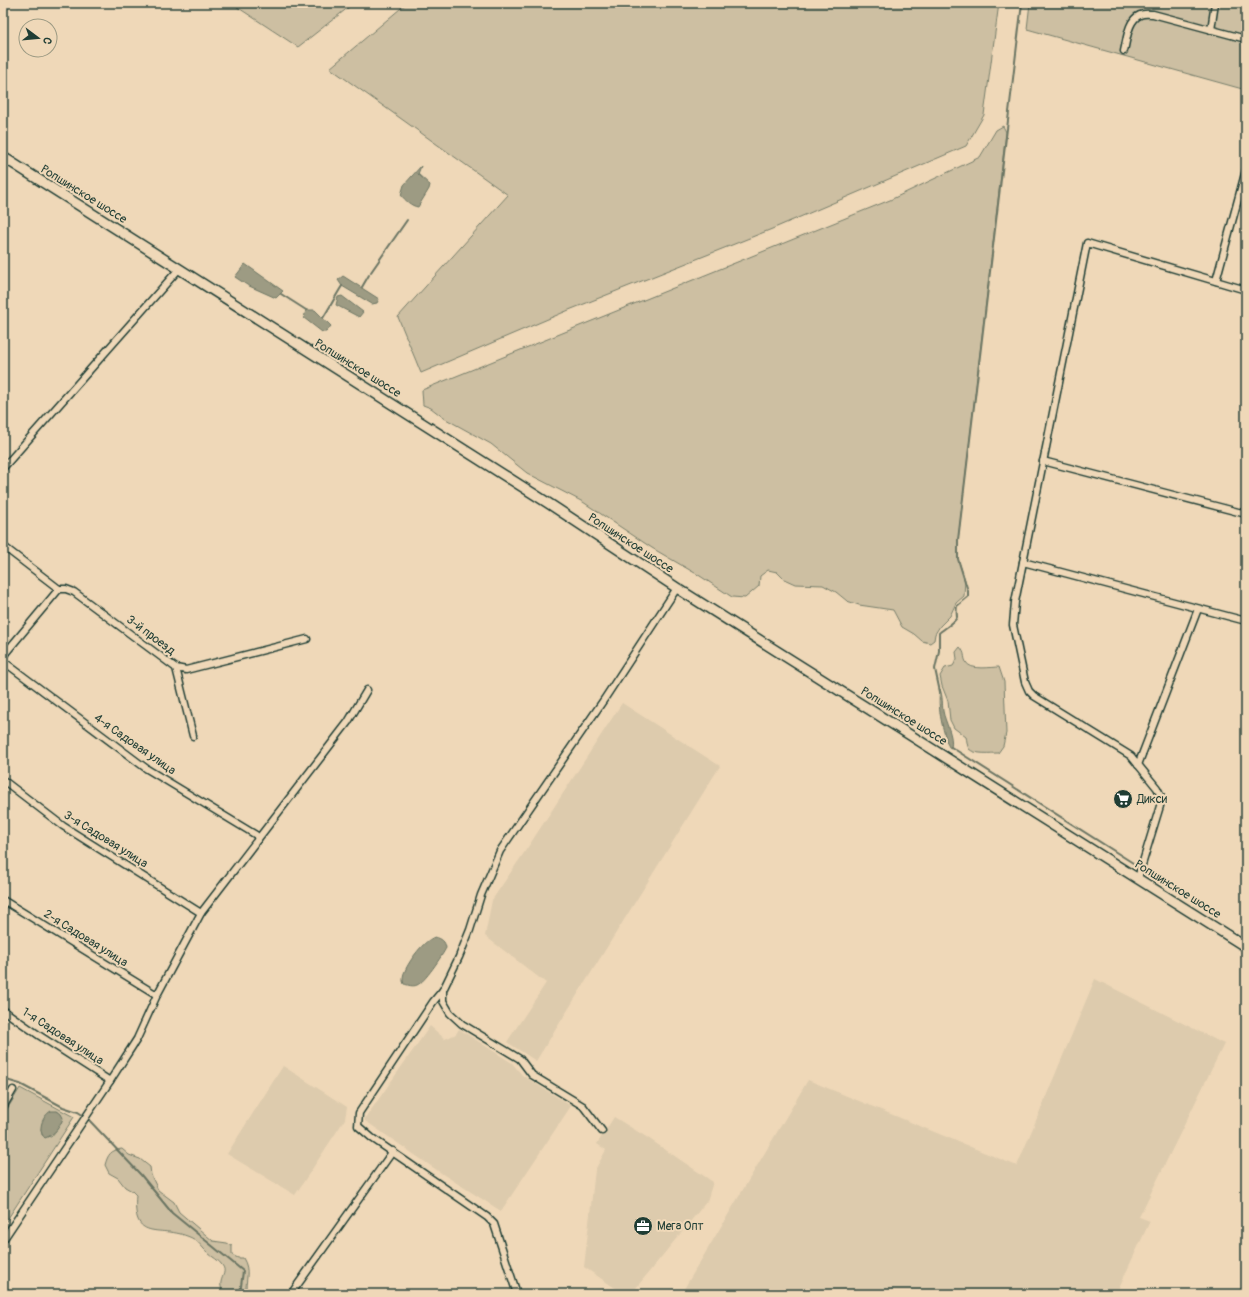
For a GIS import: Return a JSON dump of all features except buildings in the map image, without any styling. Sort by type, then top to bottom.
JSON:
[{"type":"main road","name":"Ропшинское шоссе","points":[[3,157],[548,503],[677,588],[1246,947]]},
{"type":"street","points":[[1211,30],[1215,3]]},
{"type":"street","points":[[1124,51],[1129,29],[1134,19],[1141,14],[1153,14],[1246,39]]},
{"type":"street","points":[[1216,281],[1246,170]]},
{"type":"street","points":[[1138,878],[1160,806],[1161,796],[1157,788],[1131,756],[1034,696],[1029,691],[1025,682],[1013,625],[1014,602],[1087,243],[1246,290]]},
{"type":"street","points":[[3,468],[179,269]]},
{"type":"street","points":[[1043,461],[1246,514]]},
{"type":"street","points":[[3,546],[59,589],[3,656]]},
{"type":"street","points":[[1023,562],[1246,621]]},
{"type":"street","points":[[517,1294],[494,1224],[372,1138],[358,1126],[358,1113],[433,1002],[443,990],[470,930],[480,895],[500,852],[605,698],[677,588]]},
{"type":"street","name":"3-й проезд","points":[[59,589],[66,589],[74,592],[176,668],[186,670],[307,639]]},
{"type":"street","points":[[1138,765],[1198,609]]},
{"type":"street","name":"4-я Садовая улица","points":[[3,661],[147,769],[256,835],[258,839]]},
{"type":"street","points":[[176,668],[193,736]]},
{"type":"street","points":[[3,1240],[137,1039],[157,995],[201,913],[348,722],[367,690]]},
{"type":"street","name":"3-я Садовая улица","points":[[3,780],[63,826],[201,913]]},
{"type":"street","name":"2-я Садовая улица","points":[[3,900],[157,995]]},
{"type":"street","points":[[443,990],[443,1002],[450,1013],[462,1024],[520,1059],[532,1075],[583,1106],[602,1131]]},
{"type":"street","name":"1-я Садовая улица","points":[[3,1010],[40,1036],[110,1081]]},
{"type":"street","points":[[3,1108],[13,1090]]},
{"type":"street","points":[[291,1294],[393,1152]]},
{"type":"shaded area","points":[[231,3],[354,3],[298,47]]},
{"type":"shaded area","points":[[407,3],[999,3],[984,115],[966,146],[772,229],[569,310],[421,373],[398,317],[508,195],[330,68]]},
{"type":"shaded area","points":[[1030,3],[1246,3],[1246,90],[1027,29]]},
{"type":"shaded area","points":[[1003,126],[1006,132],[958,540],[958,559],[965,580],[964,596],[956,603],[950,616],[940,626],[935,634],[934,640],[930,643],[922,641],[902,627],[893,610],[859,605],[847,601],[836,592],[823,585],[795,584],[784,579],[777,572],[768,570],[760,576],[759,586],[745,598],[732,597],[652,548],[583,502],[527,473],[491,444],[444,418],[431,408],[423,405],[422,390],[890,200],[980,157],[996,130]]},
{"type":"shaded area","points":[[421,166],[418,174],[430,185],[418,207],[406,201],[401,195],[404,185]]},
{"type":"shaded area","points":[[245,264],[283,291],[276,298],[247,285],[235,277]]},
{"type":"shaded area","points":[[343,276],[379,299],[377,303],[372,304],[342,286],[338,280]]},
{"type":"shaded area","points":[[342,296],[363,312],[359,317],[336,305],[338,297]]},
{"type":"shaded area","points":[[306,310],[315,310],[331,326],[326,332],[322,332],[304,318]]},
{"type":"shaded area","points":[[960,647],[968,665],[976,668],[999,667],[1004,682],[1006,733],[1003,746],[998,753],[975,752],[969,749],[966,737],[954,728],[950,720],[948,701],[940,676],[945,668],[953,666],[957,659],[956,652]]},
{"type":"shaded area","points":[[940,689],[944,716],[952,743],[951,748],[947,743],[940,716]]},
{"type":"shaded area","points":[[622,703],[720,766],[536,1061],[507,1042],[546,983],[485,936],[492,900]]},
{"type":"shaded area","points":[[435,937],[443,941],[446,946],[441,957],[420,983],[414,986],[404,984],[403,975],[417,951],[426,942]]},
{"type":"shaded area","points":[[1095,979],[1224,1044],[1139,1217],[1150,1221],[1116,1294],[681,1294],[808,1080],[1017,1166]]},
{"type":"shaded area","points":[[430,1026],[445,1039],[456,1034],[459,1029],[512,1063],[522,1075],[571,1106],[501,1211],[444,1175],[364,1120]]},
{"type":"shaded area","points":[[283,1066],[347,1107],[345,1119],[295,1195],[227,1154]]},
{"type":"shaded area","points":[[20,1088],[74,1117],[3,1226],[3,1116]],"holes":[[[57,1111],[62,1117],[61,1124],[51,1137],[42,1135],[42,1123]]]},
{"type":"shaded area","points":[[51,1111],[57,1111],[63,1118],[56,1130],[45,1138],[41,1132],[41,1128],[45,1116]]},
{"type":"shaded area","points":[[614,1117],[713,1182],[707,1201],[631,1294],[624,1294],[584,1267],[595,1170],[606,1150],[597,1144]]},
{"type":"shaded area","points":[[122,1149],[129,1155],[140,1159],[150,1167],[151,1175],[158,1190],[174,1202],[179,1212],[213,1241],[227,1243],[232,1246],[232,1255],[238,1258],[243,1258],[247,1267],[246,1294],[223,1294],[221,1283],[224,1271],[223,1267],[194,1239],[176,1233],[149,1229],[143,1226],[138,1220],[136,1195],[125,1187],[118,1178],[109,1173],[105,1165],[110,1153],[115,1150]]},
{"type":"waterway","points":[[940,692],[935,669],[939,651],[939,633],[956,619],[957,606],[968,597],[968,591],[958,559],[958,540],[1022,3]]},
{"type":"waterway","points":[[371,272],[407,220]]},
{"type":"waterway","points":[[362,287],[369,275]]},
{"type":"waterway","points":[[323,318],[342,286]]},
{"type":"waterway","points":[[281,294],[306,310]]},
{"type":"waterway","points":[[951,747],[1133,863]]},
{"type":"waterway","points":[[3,1079],[20,1084],[63,1107],[78,1112],[84,1116]]},
{"type":"waterway","points":[[88,1119],[141,1175],[172,1213],[243,1271],[240,1294]]},
{"type":"place","name":"Дикси","points":[[1123,799]]},
{"type":"place","name":"Мега Опт","points":[[643,1226]]}]
